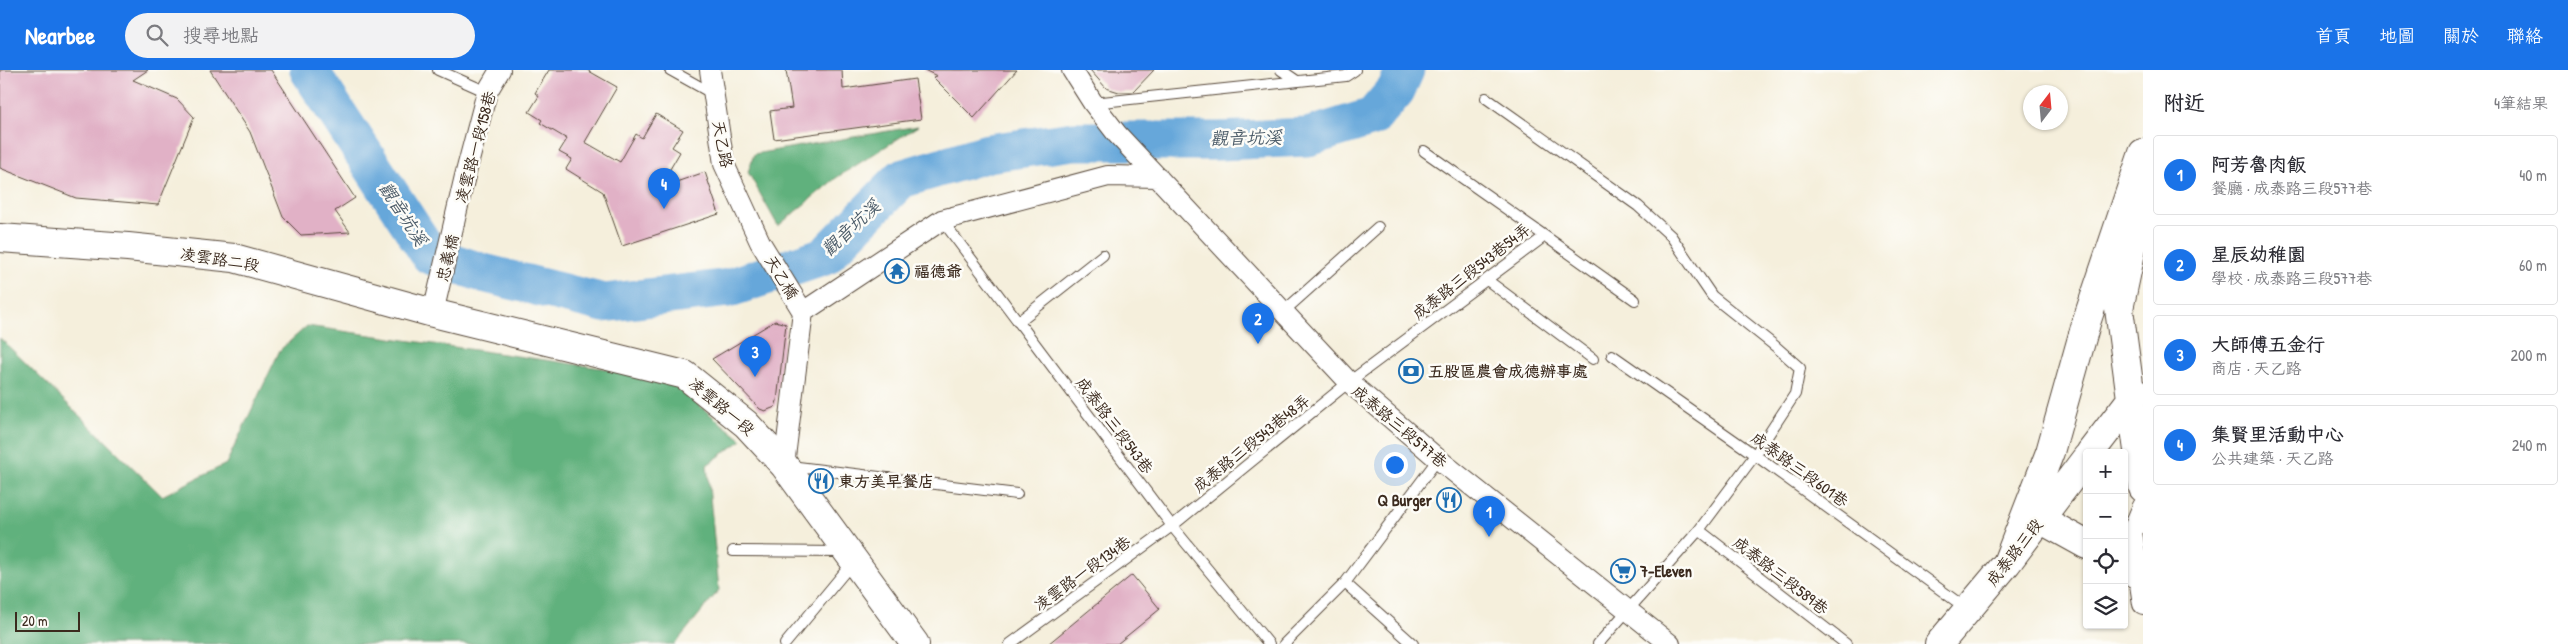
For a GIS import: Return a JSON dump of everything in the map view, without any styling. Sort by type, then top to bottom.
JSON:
[{"type":"main road","points":[[2007,562],[2050,452],[2087,320],[2143,153]]},
{"type":"main road","points":[[2143,193],[2120,310],[2136,393],[2143,488]]},
{"type":"main road","name":"凌雲路二段","points":[[0,238],[128,247],[234,258],[437,302]]},
{"type":"main road","name":"凌雲路一段","points":[[437,302],[685,375],[746,424],[784,465],[915,644]]},
{"type":"main road","points":[[2093,449],[2136,393]]},
{"type":"main road","name":"成泰路三段","points":[[1938,644],[2007,562],[2083,461]]},
{"type":"main road","points":[[2040,519],[2083,543]]},
{"type":"street","name":"凌雲路一段158巷","points":[[455,226],[465,176],[487,92],[500,70]]},
{"type":"street","name":"天乙路","points":[[710,70],[724,164],[760,242]]},
{"type":"street","points":[[1072,70],[1093,103]]},
{"type":"street","name":"成泰路三段577巷","points":[[1093,103],[1117,134],[1349,382],[1438,459],[1670,644]]},
{"type":"street","points":[[784,465],[803,312],[942,220],[1108,176],[1158,177]]},
{"type":"street","name":"忠義橋","points":[[437,302],[455,226]]},
{"type":"street","name":"天乙橋","points":[[760,242],[803,312]]},
{"type":"street","points":[[2143,506],[2132,532],[2135,573],[2143,604]]},
{"type":"lane","points":[[438,70],[487,92]]},
{"type":"lane","points":[[670,70],[714,94]]},
{"type":"lane","points":[[1281,70],[1297,81]]},
{"type":"lane","points":[[1093,103],[1346,76],[1355,70]]},
{"type":"lane","points":[[1486,98],[1638,206],[1671,236],[1712,296],[1800,368],[1795,394],[1756,455],[1699,530],[1627,609],[1598,644]]},
{"type":"lane","name":"成泰路三段543巷54弄","points":[[1349,382],[1545,236],[1424,151]]},
{"type":"lane","name":"成泰路三段543巷","points":[[942,220],[1172,526],[1269,644]]},
{"type":"lane","points":[[1283,312],[1378,227]]},
{"type":"lane","points":[[1545,236],[1635,300]]},
{"type":"lane","points":[[1018,322],[1103,255]]},
{"type":"lane","points":[[1487,280],[1593,359]]},
{"type":"lane","name":"成泰路三段601巷","points":[[1612,355],[1756,455],[1968,610]]},
{"type":"lane","name":"成泰路三段543巷48弄","points":[[1172,526],[1349,382]]},
{"type":"lane","points":[[1284,644],[1345,583],[1438,459]]},
{"type":"lane","points":[[784,465],[1017,494]]},
{"type":"lane","name":"凌雲路一段134巷","points":[[1010,644],[1172,526]]},
{"type":"lane","name":"成泰路三段589巷","points":[[1699,530],[1846,644]]},
{"type":"lane","points":[[733,552],[850,557]]},
{"type":"lane","points":[[785,644],[850,557]]},
{"type":"lane","points":[[1345,583],[1413,644]]},
{"type":"green space","points":[[918,126],[836,178],[778,226],[748,172],[754,154]]},
{"type":"green space","points":[[307,326],[664,377],[742,440],[707,465],[719,590],[675,644],[0,644],[0,338],[162,496],[226,464],[280,350]]},
{"type":"building","points":[[0,70],[148,70],[133,80],[177,99],[194,117],[158,205],[76,198],[0,168]]},
{"type":"building","points":[[210,70],[271,70],[355,198],[335,211],[350,232],[301,235],[283,217],[250,132]]},
{"type":"building","points":[[549,70],[587,70],[617,87],[585,142],[620,162],[636,134],[642,138],[656,114],[683,130],[672,147],[680,152],[659,188],[705,172],[719,214],[622,246],[603,192],[566,169],[572,159],[559,152],[567,139],[540,123],[542,120],[529,112],[539,96],[535,93]]},
{"type":"building","points":[[786,70],[842,70],[843,89],[915,79],[921,119],[774,139],[770,111],[792,108]]},
{"type":"building","points":[[924,70],[1017,70],[974,118],[933,77],[937,76]]},
{"type":"building","points":[[1090,70],[1154,70],[1133,92],[1119,92],[1106,88]]},
{"type":"building","points":[[775,321],[786,324],[777,401],[775,407],[765,411],[760,409],[712,359]]},
{"type":"building","points":[[1132,575],[1160,609],[1117,644],[1048,644]]},
{"type":"waterway","name":"觀音坑溪","points":[[309,70],[430,255],[483,273],[604,303],[729,288],[825,256],[901,179],[988,153],[1074,141],[1219,141],[1308,137],[1373,117],[1396,90],[1405,70]]},
{"type":"place","name":"集賢里活動中心","points":[[664,209]]},
{"type":"place","name":"福德爺","points":[[897,271]]},
{"type":"place","name":"星辰幼稚園","points":[[1258,344]]},
{"type":"place","name":"五股區農會成德辦事處","points":[[1411,371]]},
{"type":"place","name":"大師傅五金行","points":[[755,377]]},
{"type":"place","name":"東方美早餐店","points":[[821,481]]},
{"type":"place","name":"Q Burger","points":[[1449,500]]},
{"type":"place","name":"阿芳魯肉飯","points":[[1489,537]]},
{"type":"place","name":"7-Eleven","points":[[1623,571]]}]
